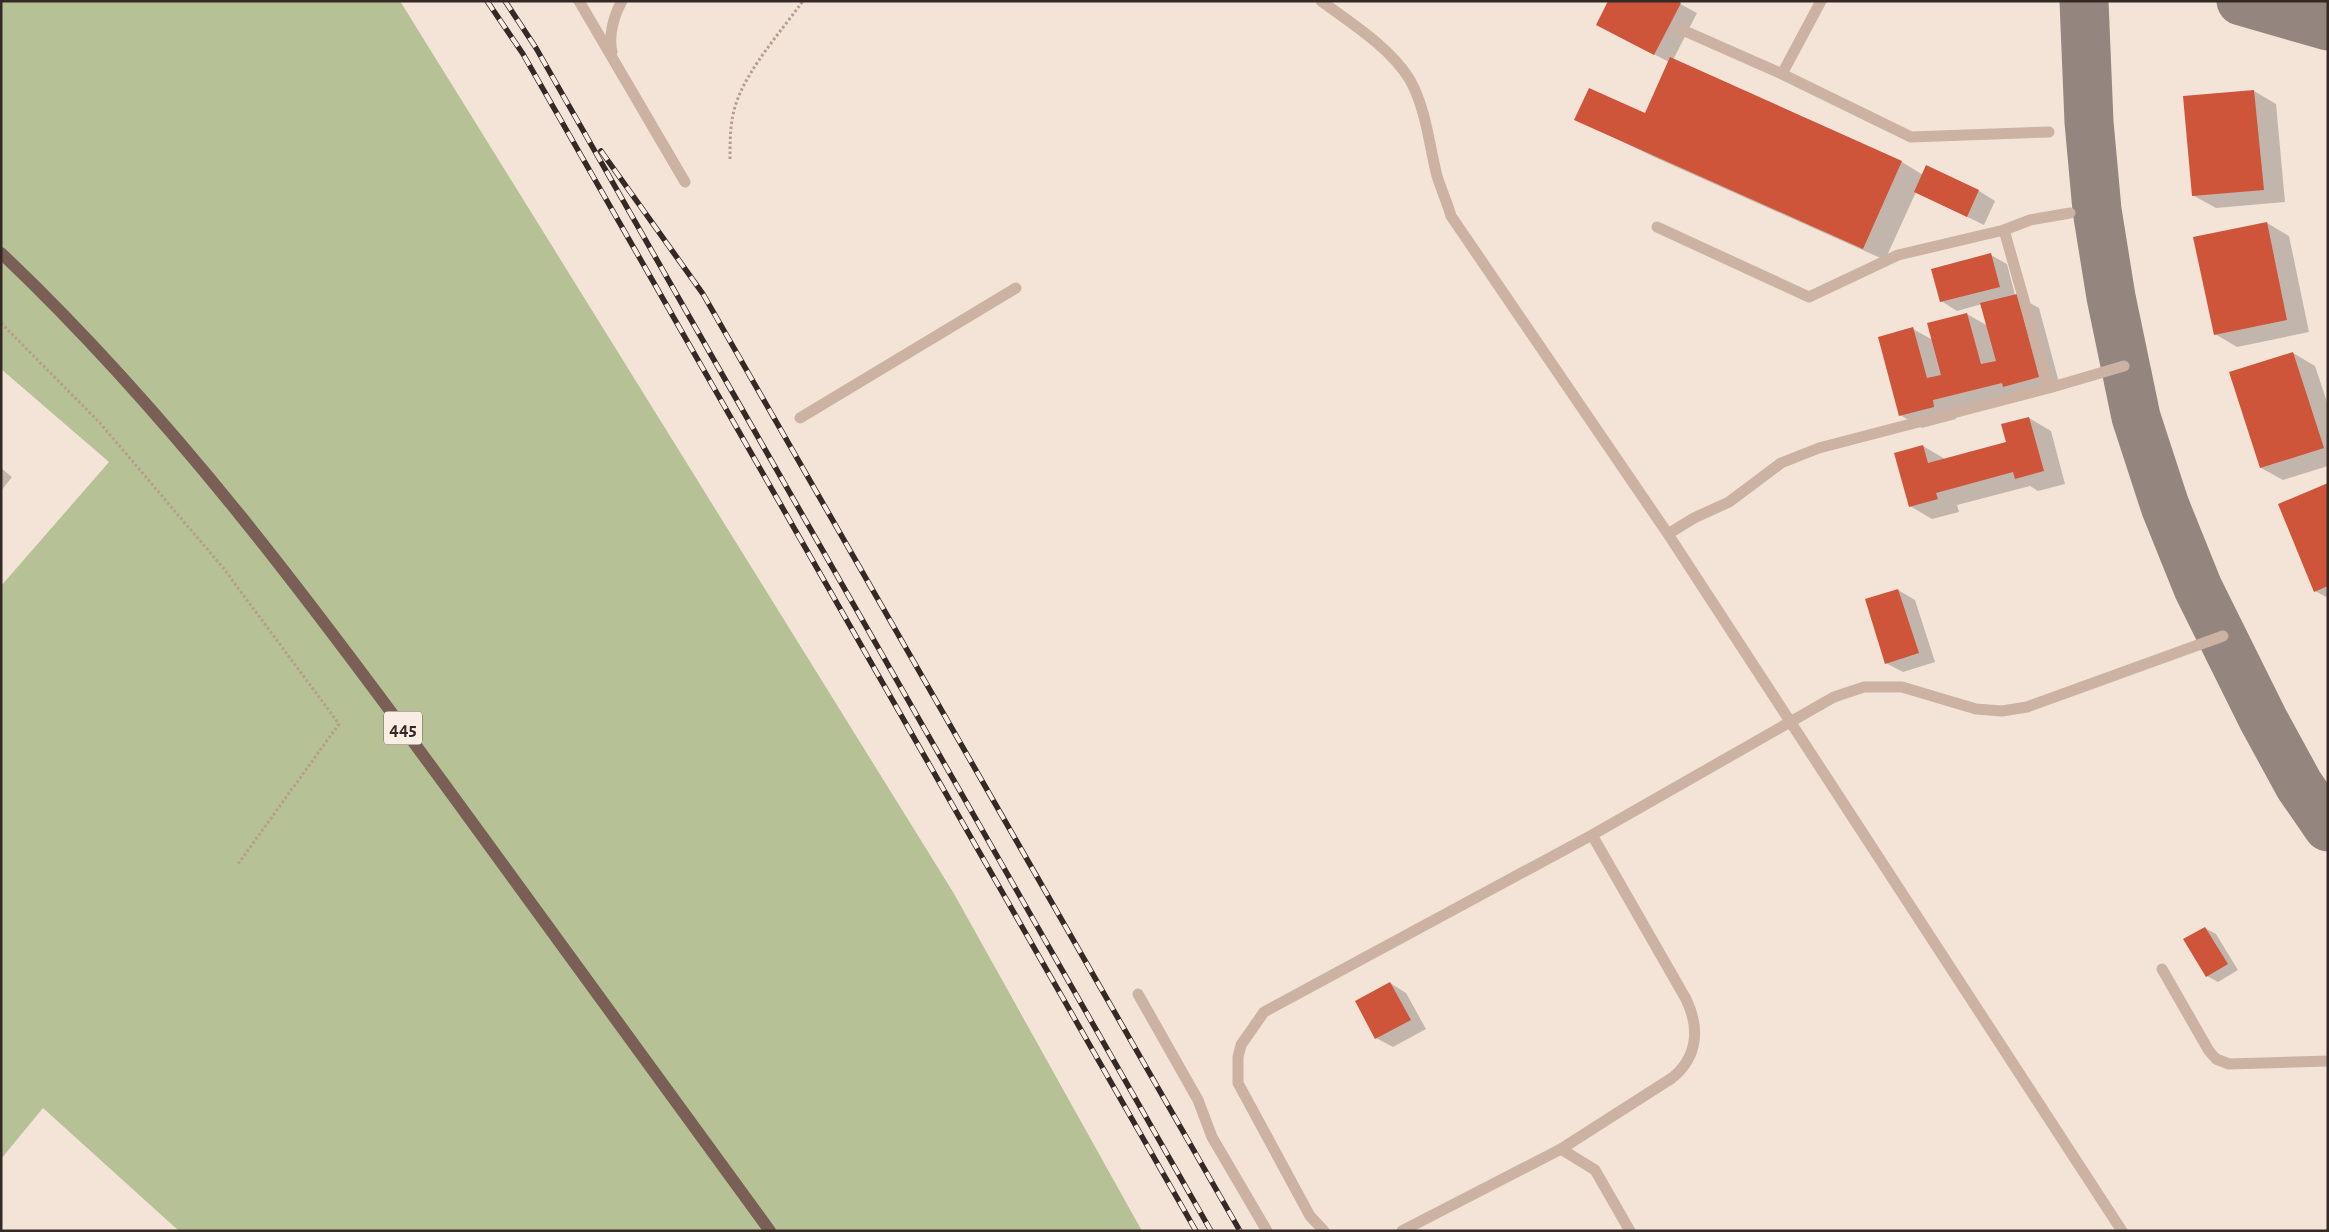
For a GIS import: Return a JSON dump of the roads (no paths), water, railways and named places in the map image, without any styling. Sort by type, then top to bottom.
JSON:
[{"type":"main road","name":"445","points":[[1,253],[79,332],[140,398],[258,536],[358,666],[770,1231]]},
{"type":"lane","points":[[579,1],[685,182]]},
{"type":"lane","points":[[615,61],[610,43],[613,23],[622,1]]},
{"type":"lane","points":[[1322,1],[1358,28],[1390,56],[1409,79],[1420,102],[1438,177],[1451,216],[1668,534],[2122,1231]]},
{"type":"lane","points":[[1782,74],[1821,1]]},
{"type":"lane","points":[[1678,28],[1782,74],[1911,137],[2049,132]]},
{"type":"lane","points":[[1657,227],[1809,297],[1898,255],[2004,230],[2030,220],[2070,212]]},
{"type":"lane","points":[[2004,230],[2049,388]]},
{"type":"lane","points":[[800,418],[1016,288]]},
{"type":"lane","points":[[1668,534],[1694,518],[1729,502],[1781,463],[1819,448],[2049,388],[2124,366]]},
{"type":"lane","points":[[1324,1231],[1310,1216],[1238,1083],[1238,1057],[1247,1034],[1264,1012],[1592,835],[1834,697],[1864,688],[1902,687],[1930,693],[1976,709],[2002,711],[2027,707],[2223,636]]},
{"type":"lane","points":[[1402,1231],[1561,1149],[1672,1078],[1687,1063],[1695,1039],[1693,1014],[1592,835]]},
{"type":"lane","points":[[2162,969],[2209,1051],[2216,1059],[2229,1064],[2328,1060]]},
{"type":"lane","points":[[1138,994],[1198,1100],[1212,1137],[1267,1231]]},
{"type":"lane","points":[[1561,1149],[1595,1170],[1630,1231]]},
{"type":"railway","points":[[487,1],[523,54],[1196,1231]]},
{"type":"railway","points":[[505,1],[536,48],[1211,1231]]},
{"type":"railway","points":[[601,151],[703,294],[1240,1231]]}]
